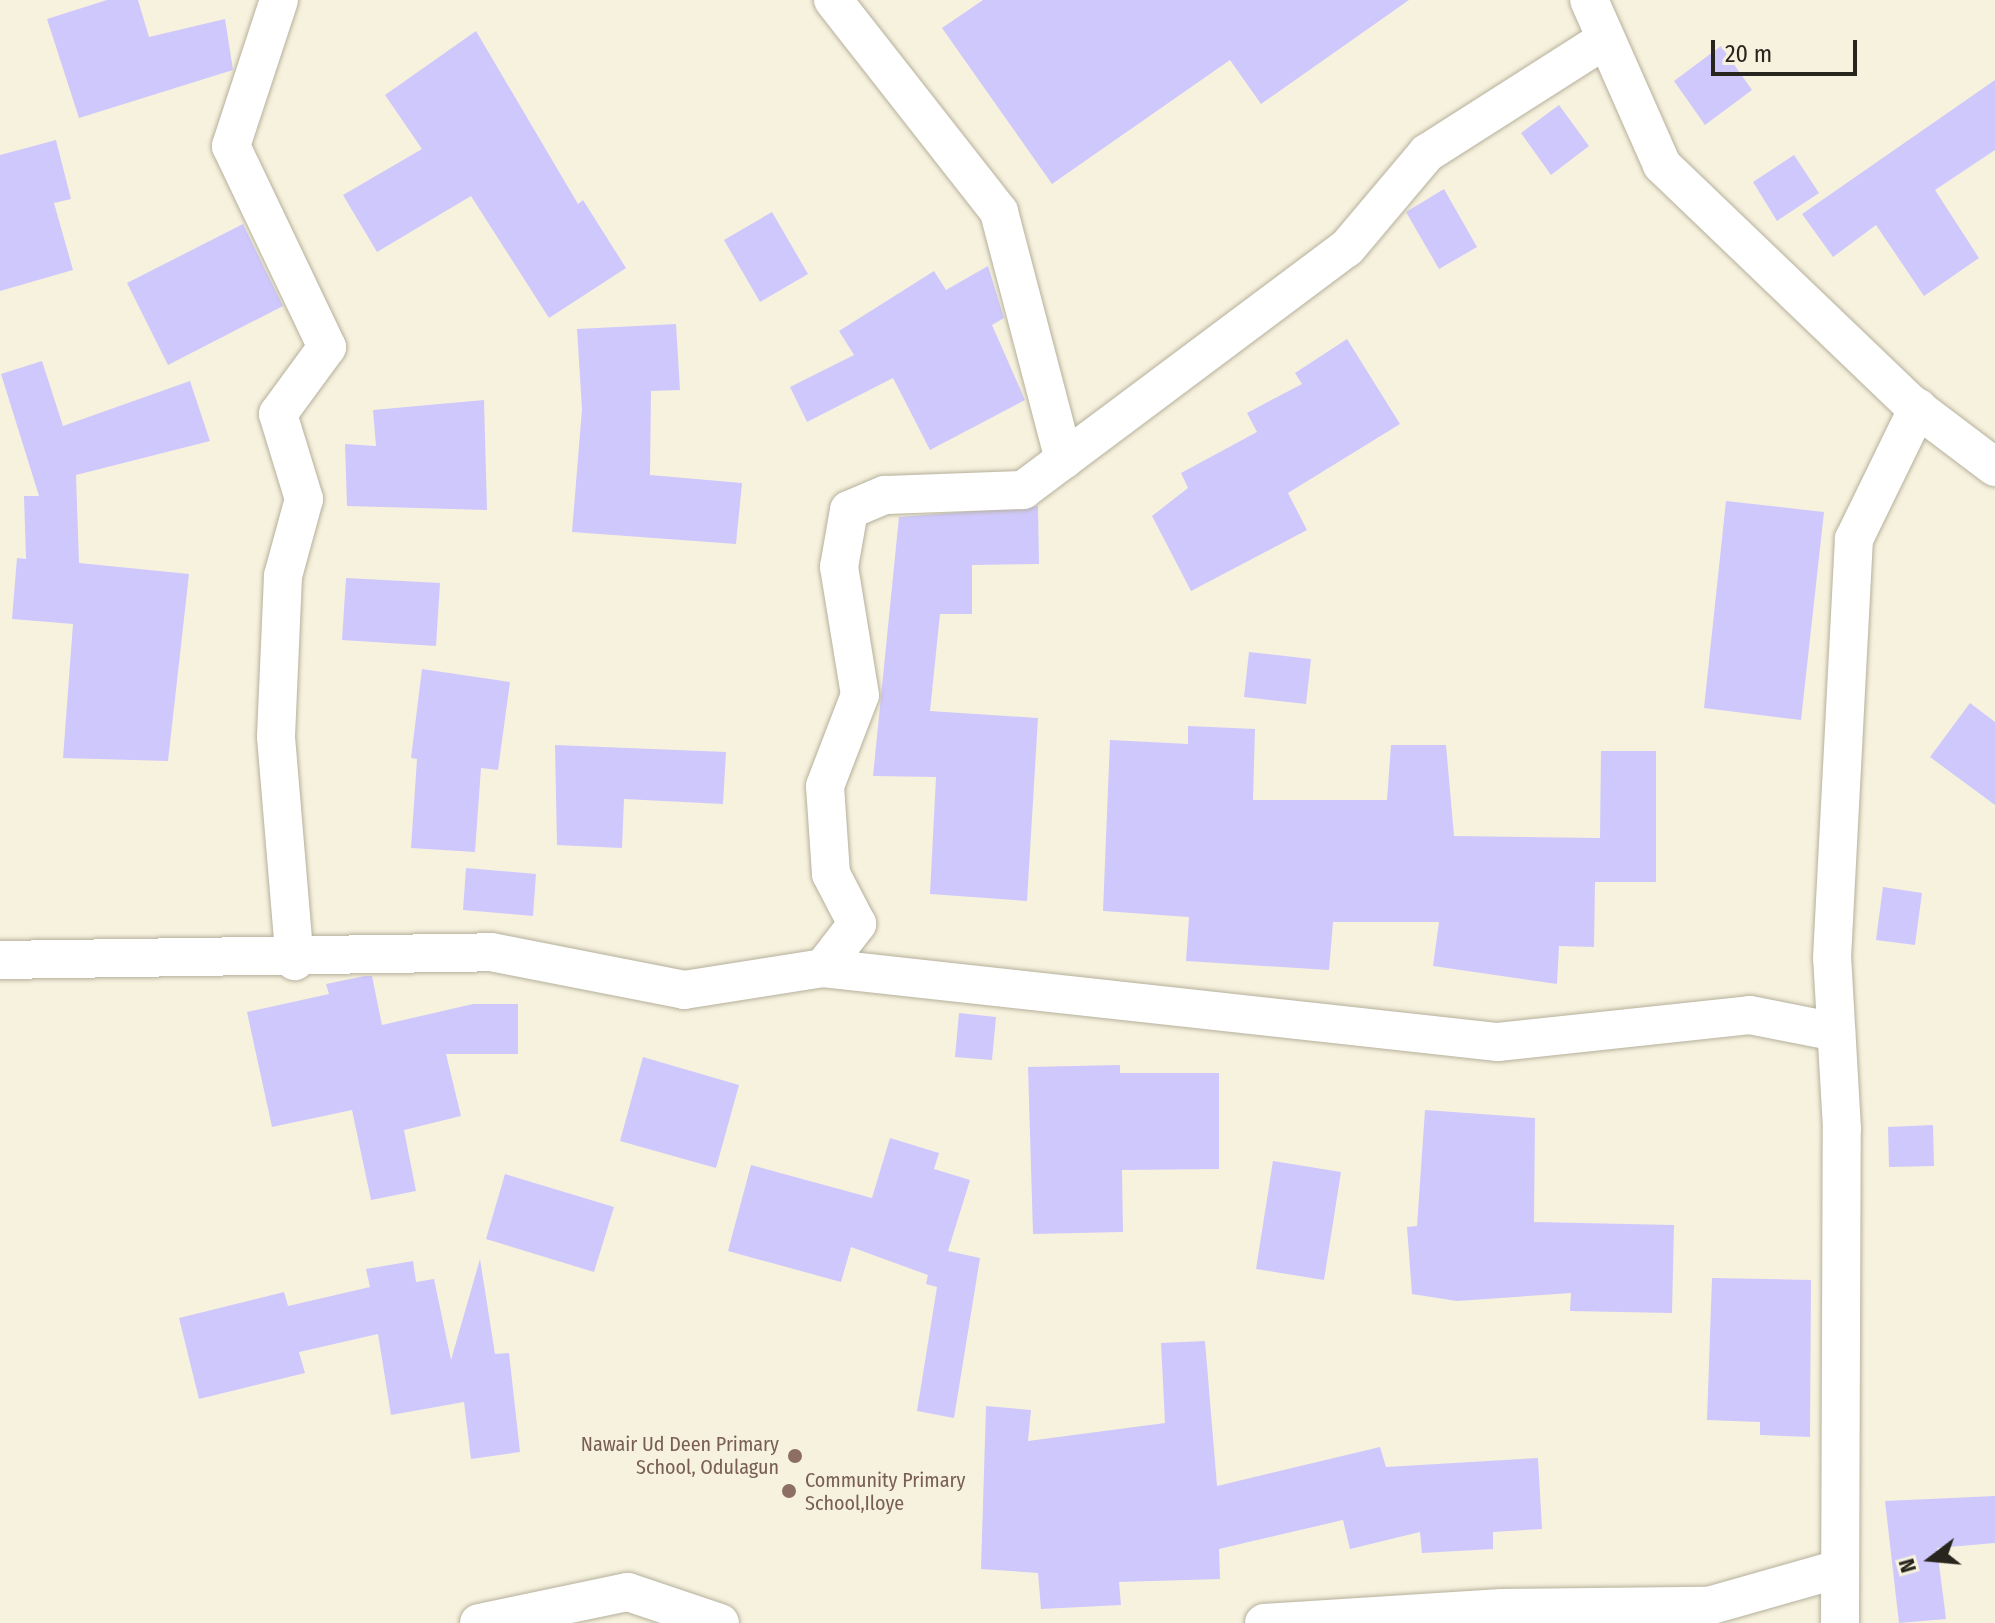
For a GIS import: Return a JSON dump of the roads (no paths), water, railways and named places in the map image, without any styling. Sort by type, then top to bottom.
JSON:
[{"type":"street","points":[[279,0],[231,146],[327,347],[278,414],[304,499],[283,576],[276,737],[295,961]]},
{"type":"street","points":[[833,0],[999,212],[1064,460]]},
{"type":"street","points":[[1591,1],[1657,159],[1918,408],[1995,467]]},
{"type":"street","points":[[823,968],[857,924],[831,874],[825,786],[860,695],[839,567],[849,510],[885,495],[1023,490],[1347,248],[1427,153],[1606,39]]},
{"type":"street","points":[[1840,1623],[1836,1032],[1832,958],[1854,539],[1918,408]]},
{"type":"street","points":[[0,960],[295,961],[337,950],[491,952],[684,990],[823,968],[1498,1042],[1750,1015],[1836,1032]]},
{"type":"street","points":[[1264,1623],[1502,1608],[1708,1606],[1839,1569]]},
{"type":"street","points":[[479,1623],[628,1592],[720,1623]]},
{"type":"place","name":"Nawair Ud Deen Primary School, Odulagun","points":[[795,1456]]},
{"type":"place","name":"Community Primary School,Iloye","points":[[789,1491]]}]
